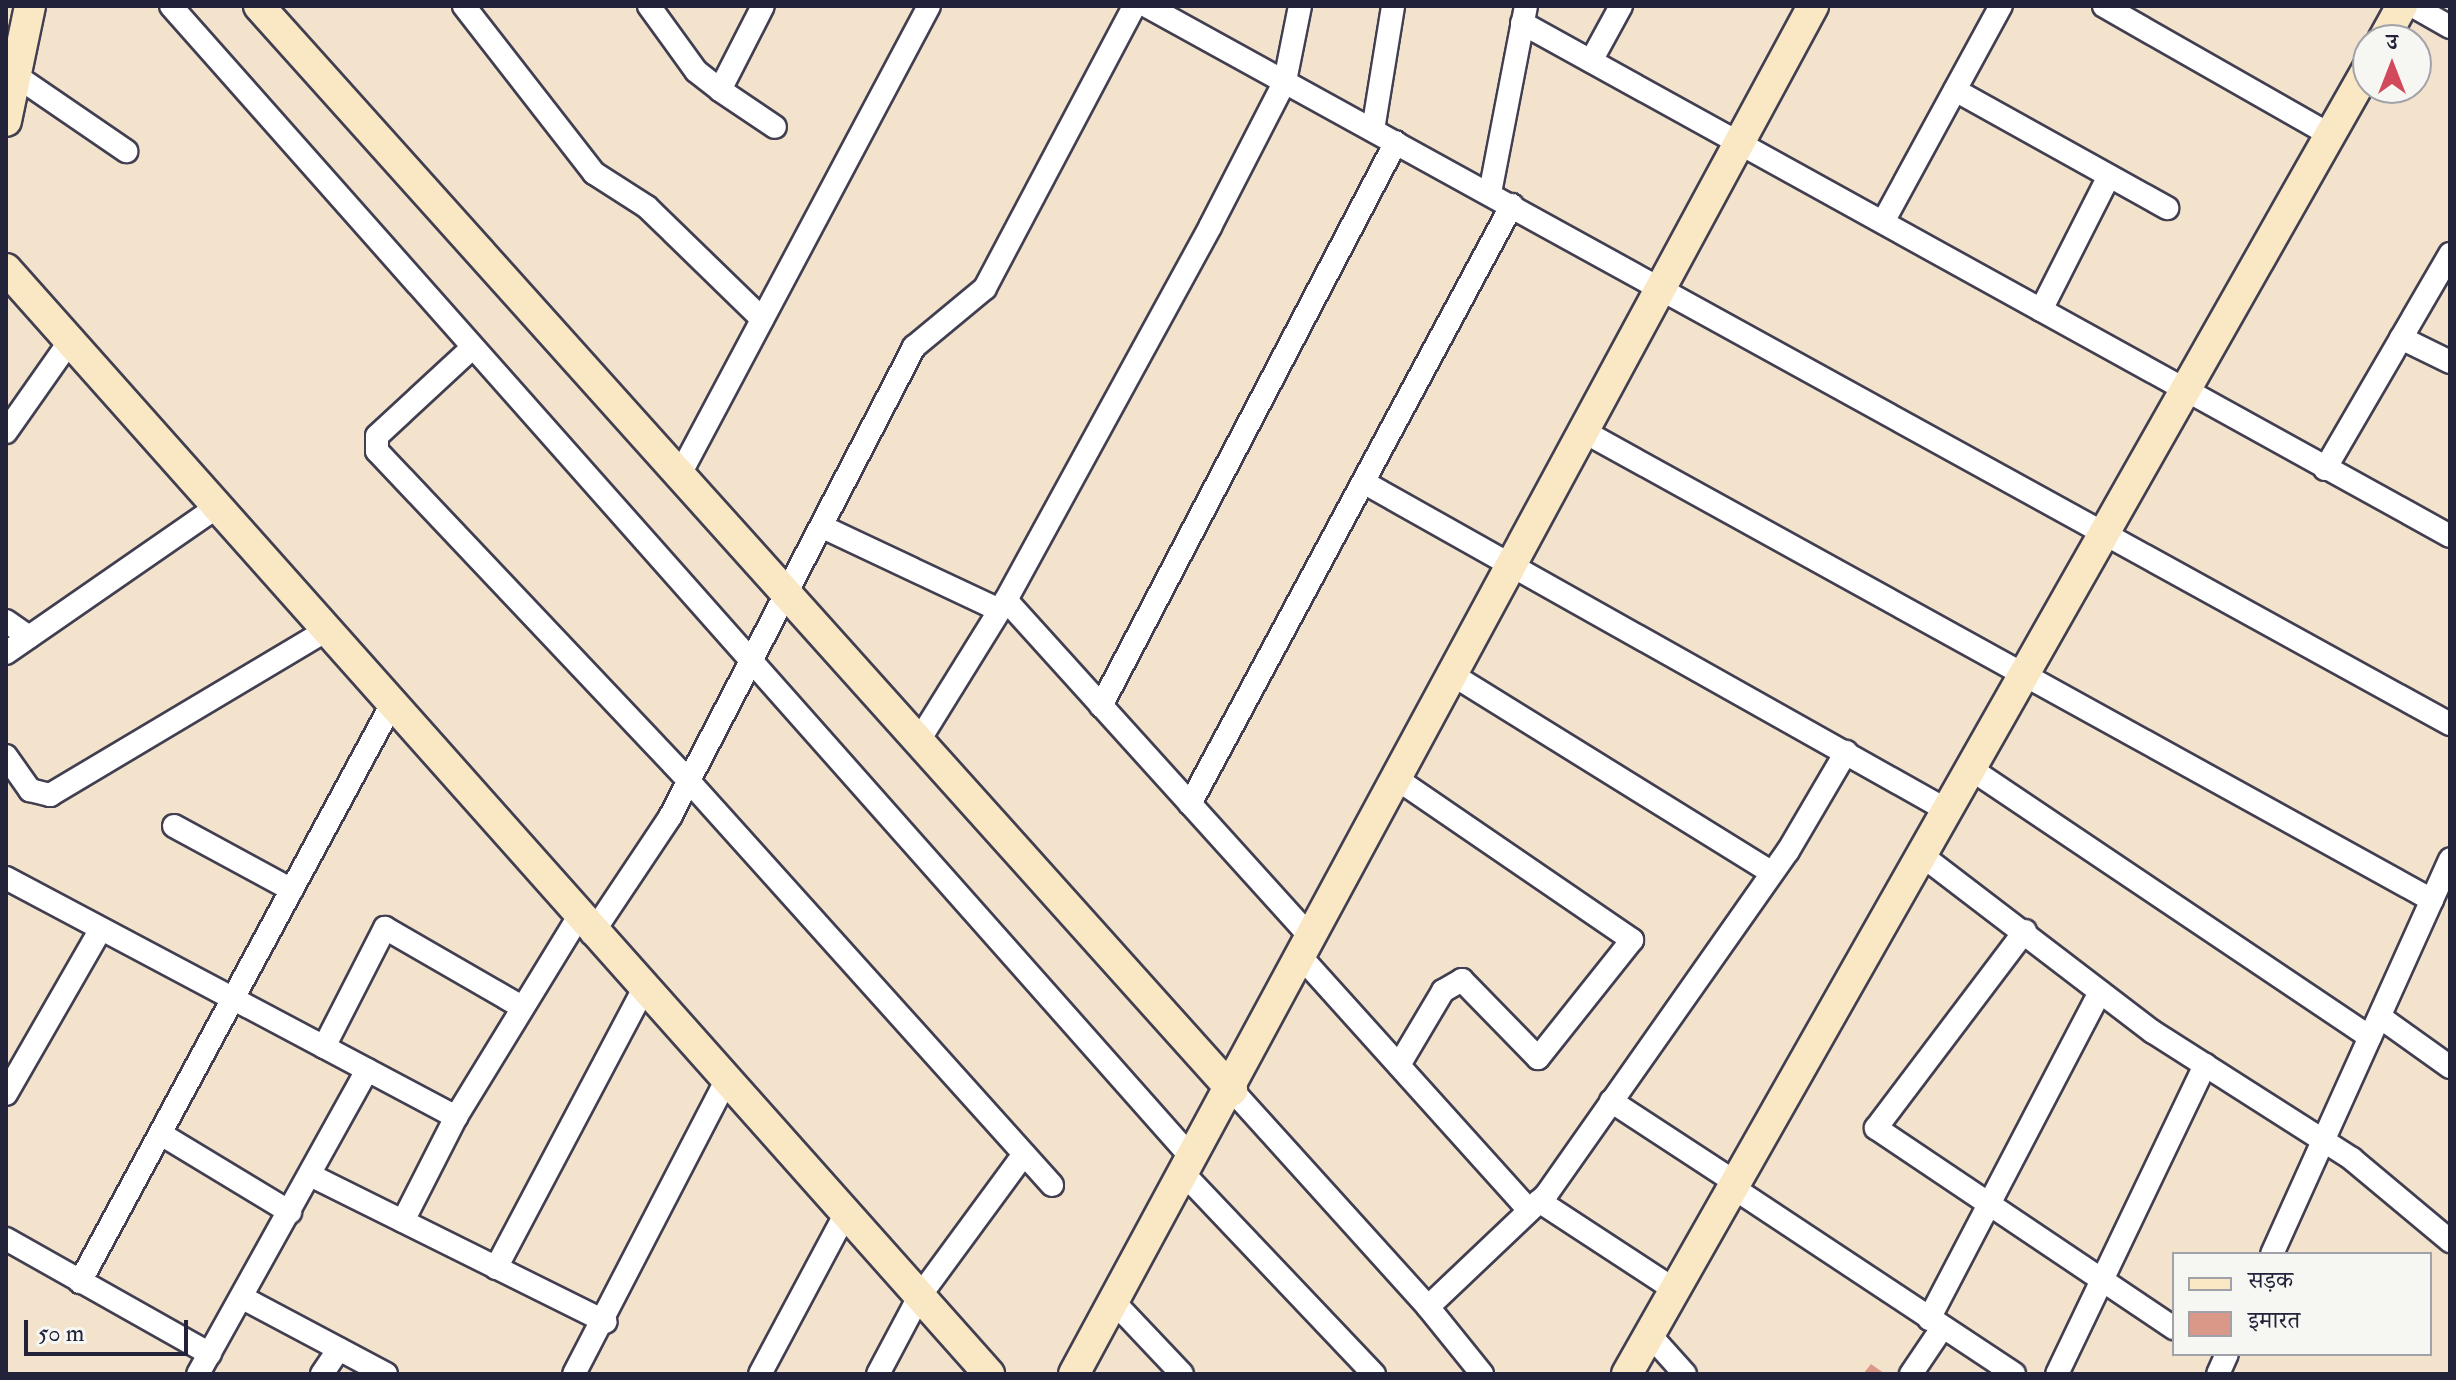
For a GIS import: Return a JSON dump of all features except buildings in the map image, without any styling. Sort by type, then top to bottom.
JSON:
[{"type":"street","points":[[7,115],[30,6]]},
{"type":"street","points":[[171,6],[472,348],[754,659],[1188,1167],[1374,1374]]},
{"type":"street","points":[[259,6],[787,598],[1428,1307],[1482,1374]]},
{"type":"street","points":[[464,6],[594,173],[647,207],[762,319]]},
{"type":"street","points":[[649,6],[696,71],[775,127]]},
{"type":"street","points":[[720,90],[763,6]]},
{"type":"street","points":[[679,476],[929,6]]},
{"type":"street","points":[[403,1221],[456,1117],[520,1006],[585,926],[687,779],[825,528],[914,347],[985,288],[1134,6]]},
{"type":"street","points":[[918,742],[1002,605],[1285,81],[1300,6]]},
{"type":"street","points":[[1373,130],[1393,6]]},
{"type":"street","points":[[1591,61],[1621,6]]},
{"type":"street","points":[[1074,1374],[1232,1090],[1813,6]]},
{"type":"street","points":[[1883,222],[2001,6]]},
{"type":"street","points":[[2104,6],[2330,135]]},
{"type":"street","points":[[2392,24],[2402,6]]},
{"type":"street","points":[[2413,6],[2450,27]]},
{"type":"street","points":[[1157,9],[2105,536],[2450,724]]},
{"type":"street","points":[[1490,193],[1524,14],[1591,61],[2184,392],[2450,536]]},
{"type":"street","points":[[15,75],[126,151]]},
{"type":"street","points":[[1955,90],[2167,208]]},
{"type":"street","points":[[1627,1374],[1974,771],[2352,96]]},
{"type":"street","points":[[1101,706],[1396,142]]},
{"type":"street","points":[[2041,310],[2109,176]]},
{"type":"street","points":[[1190,804],[1512,205]]},
{"type":"street","points":[[2325,469],[2450,254]]},
{"type":"street","points":[[6,269],[329,629],[585,926],[844,1217],[989,1374]]},
{"type":"street","points":[[2401,338],[2450,362]]},
{"type":"street","points":[[6,432],[70,341]]},
{"type":"street","points":[[472,348],[377,436],[377,451],[687,779],[1052,1185]]},
{"type":"street","points":[[1583,431],[2026,679],[2432,900]]},
{"type":"street","points":[[1365,483],[1950,812]]},
{"type":"street","points":[[6,653],[218,506]]},
{"type":"street","points":[[825,528],[1002,605],[1101,706],[1190,804],[1399,1065],[1534,1205],[1675,1290]]},
{"type":"street","points":[[6,621],[29,637]]},
{"type":"street","points":[[6,756],[30,790],[50,795],[329,629]]},
{"type":"street","points":[[1453,675],[1772,873]]},
{"type":"street","points":[[80,1282],[393,702]]},
{"type":"street","points":[[1428,1307],[1534,1205],[1772,873],[1846,752]]},
{"type":"street","points":[[1974,771],[2375,1027],[2450,1067]]},
{"type":"street","points":[[1397,779],[1632,940],[1538,1058],[1471,987],[1455,980],[1399,1065]]},
{"type":"street","points":[[174,826],[292,890]]},
{"type":"street","points":[[1924,857],[2025,931],[2100,992],[2323,1141],[2450,1241]]},
{"type":"street","points":[[2273,1252],[2450,859]]},
{"type":"street","points":[[6,878],[456,1117]]},
{"type":"street","points":[[324,1047],[385,928],[520,1006]]},
{"type":"street","points":[[6,1094],[13,1066],[101,929]]},
{"type":"street","points":[[2025,931],[1876,1128],[2172,1327]]},
{"type":"street","points":[[496,1268],[643,990]]},
{"type":"street","points":[[1911,1374],[1989,1204],[2100,992]]},
{"type":"street","points":[[2057,1374],[2099,1278],[2205,1065]]},
{"type":"street","points":[[198,1374],[243,1298],[367,1070]]},
{"type":"street","points":[[574,1374],[606,1322],[726,1081]]},
{"type":"street","points":[[1611,1101],[1935,1324],[2014,1374]]},
{"type":"street","points":[[161,1134],[290,1212]]},
{"type":"street","points":[[878,1374],[919,1297],[1024,1154]]},
{"type":"street","points":[[310,1175],[606,1322]]},
{"type":"street","points":[[760,1374],[844,1217]]},
{"type":"street","points":[[6,1239],[210,1354]]},
{"type":"street","points":[[243,1298],[386,1374]]},
{"type":"street","points":[[1113,1301],[1182,1374]]},
{"type":"street","points":[[1650,1335],[1685,1374]]},
{"type":"street","points":[[322,1374],[339,1349]]}]
